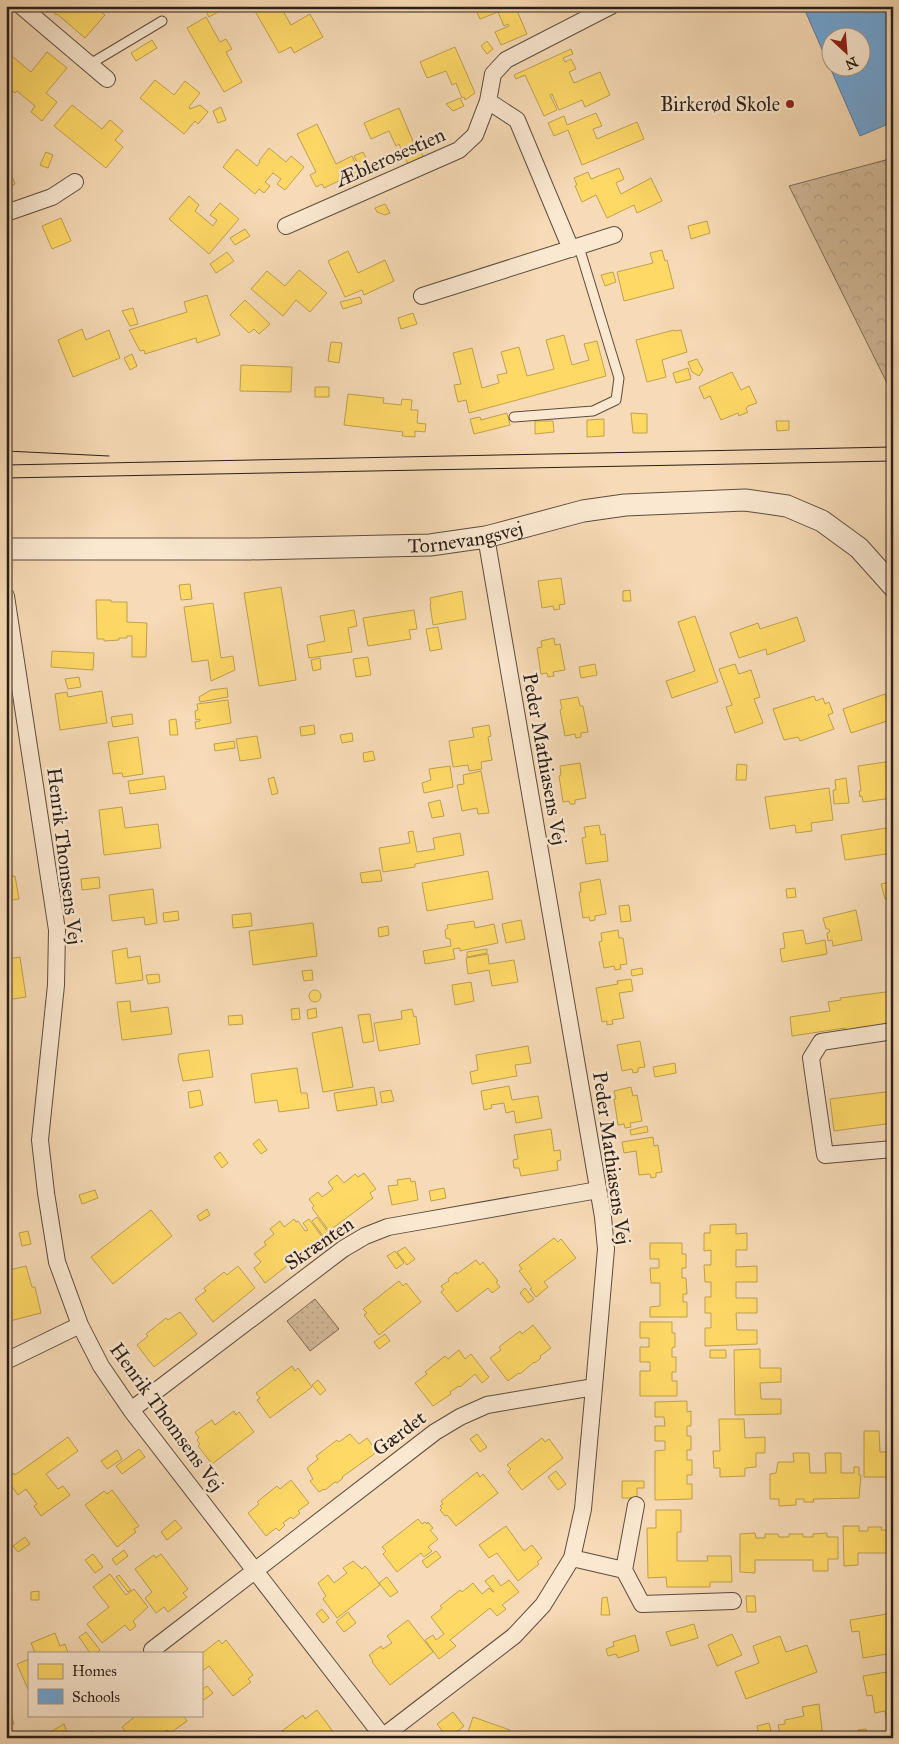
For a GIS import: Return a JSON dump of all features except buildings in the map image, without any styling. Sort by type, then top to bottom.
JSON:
[{"type":"street","points":[[21,6],[107,79]]},
{"type":"street","name":"Æblerosestien","points":[[286,226],[459,150],[475,135],[488,102],[494,74],[506,60],[611,6]]},
{"type":"street","points":[[488,102],[517,120],[575,248]]},
{"type":"street","points":[[6,213],[52,196],[75,182]]},
{"type":"street","points":[[422,296],[614,235]]},
{"type":"street","name":"Tornevangsvej","points":[[6,549],[250,549],[430,546],[486,537],[583,511],[626,505],[745,500],[787,506],[822,522],[859,548],[893,586]]},
{"type":"street","name":"Peder Mathiasens Vej","points":[[382,1737],[514,1636],[543,1605],[572,1558],[583,1509],[606,1249],[603,1217],[486,537]]},
{"type":"street","name":"Henrik Thomsens Vej","points":[[6,596],[57,930],[56,984],[40,1140],[56,1262],[80,1325],[101,1366],[131,1410],[382,1737]]},
{"type":"street","points":[[893,1031],[821,1042],[811,1058],[825,1155],[893,1149]]},
{"type":"street","name":"Skrænten","points":[[131,1410],[343,1249],[365,1236],[388,1227],[598,1190]]},
{"type":"street","points":[[6,1361],[80,1325]]},
{"type":"street","name":"Gærdet","points":[[254,1570],[435,1432],[460,1417],[486,1405],[594,1387]]},
{"type":"street","points":[[636,1505],[624,1570],[642,1604],[732,1600]]},
{"type":"street","points":[[572,1558],[624,1570]]},
{"type":"street","points":[[152,1650],[254,1570]]},
{"type":"lane","points":[[90,64],[162,21]]},
{"type":"lane","points":[[514,417],[593,411],[616,400],[619,378],[575,248]]},
{"type":"green space","points":[[893,158],[893,395],[789,186]]},
{"type":"green space","points":[[315,1299],[339,1329],[310,1351],[287,1321]]},
{"type":"tram line","points":[[6,465],[893,447]]},
{"type":"tram line","points":[[6,451],[109,456]]},
{"type":"tram line","points":[[6,478],[893,461]]},
{"type":"place","name":"Birkerød Skole","points":[[790,104]]}]
